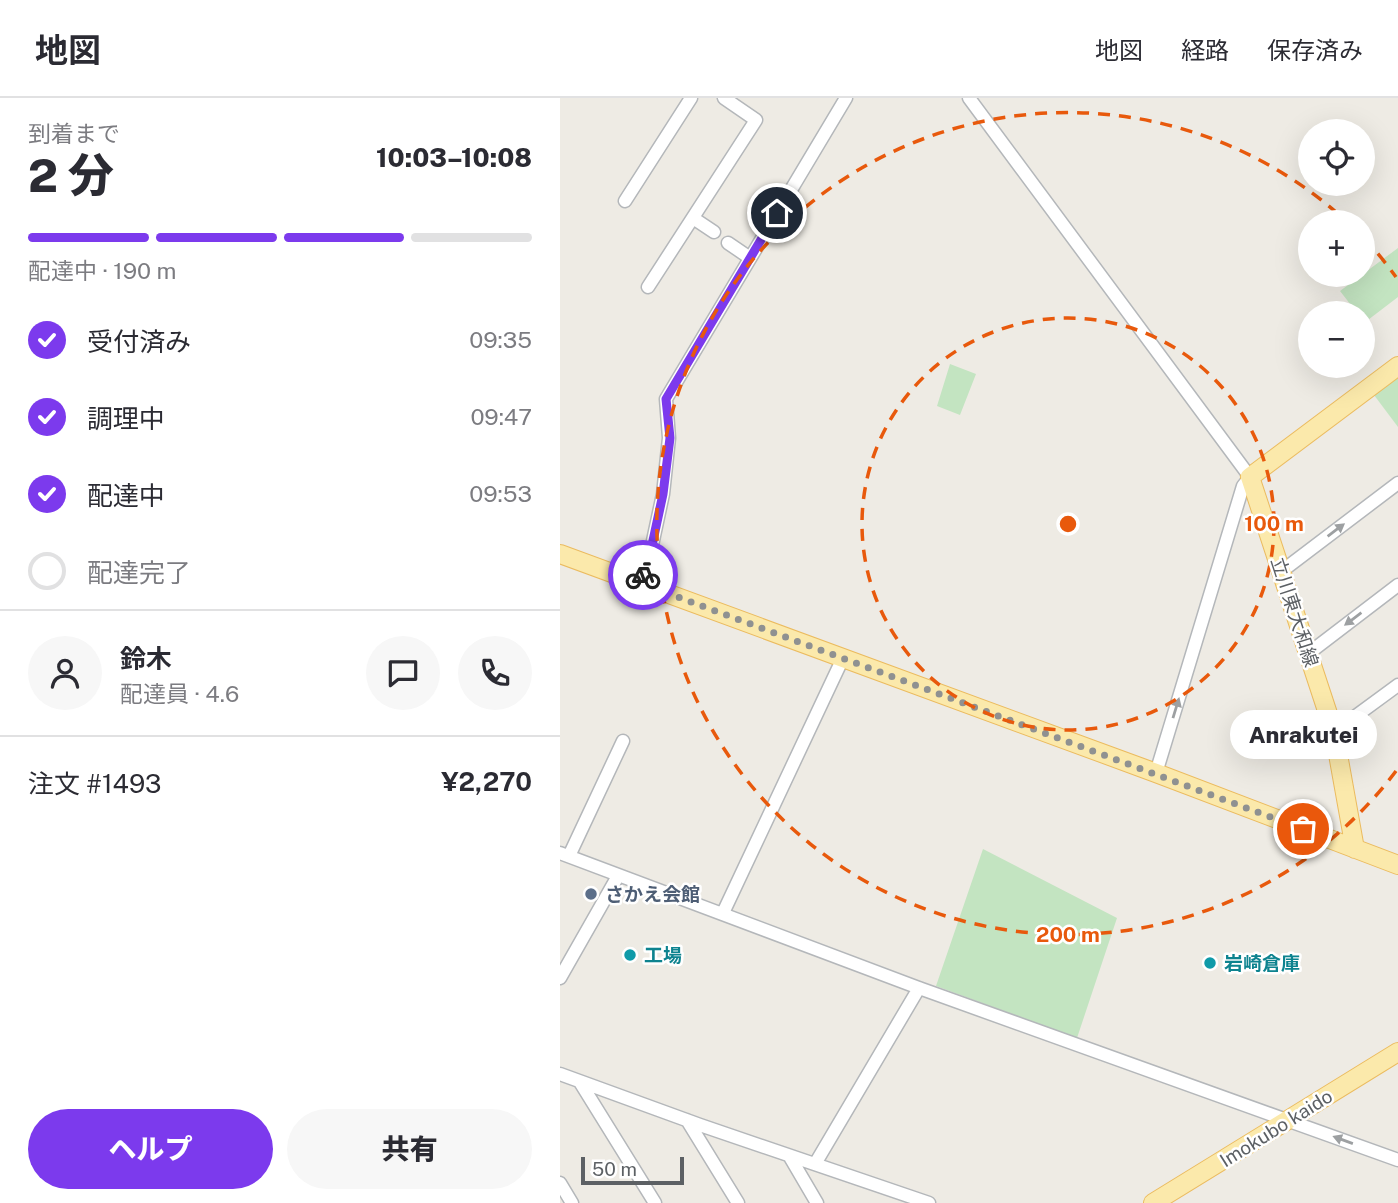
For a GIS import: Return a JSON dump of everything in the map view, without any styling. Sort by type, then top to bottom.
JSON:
[{"type":"main road","points":[[1250,477],[1398,366]]},
{"type":"main road","name":"立川東大和線","points":[[1250,477],[1334,732],[1355,849]]},
{"type":"main road","points":[[560,554],[1398,865]]},
{"type":"main road","name":"Imokubo kaido","points":[[1153,1203],[1398,1052]]},
{"type":"street","points":[[625,201],[691,98]]},
{"type":"street","points":[[648,287],[756,120],[724,98]]},
{"type":"street","points":[[640,583],[651,550],[663,494],[670,438],[666,399],[846,98]]},
{"type":"street","points":[[970,98],[1250,477],[1243,486],[1156,773]]},
{"type":"street","points":[[694,218],[714,232]]},
{"type":"street","points":[[728,243],[750,258]]},
{"type":"street","points":[[1282,571],[1398,483]]},
{"type":"street","points":[[1309,653],[1398,585]]},
{"type":"street","points":[[723,913],[843,658]]},
{"type":"street","points":[[1334,732],[1398,685]]},
{"type":"street","points":[[623,741],[564,855],[919,988],[1398,1160]]},
{"type":"street","points":[[560,978],[618,876]]},
{"type":"street","points":[[814,1164],[919,988]]},
{"type":"street","points":[[560,1074],[814,1164],[893,1198],[929,1203]]},
{"type":"street","points":[[580,1082],[655,1203]]},
{"type":"street","points":[[687,1120],[738,1203]]},
{"type":"street","points":[[790,1157],[817,1203]]},
{"type":"street","points":[[560,1183],[572,1203]]},
{"type":"green space","points":[[1398,248],[1398,297],[1375,315],[1375,301],[1348,301],[1340,291],[1345,287],[1375,287],[1375,265]]},
{"type":"green space","points":[[950,364],[976,374],[960,415],[937,406]]},
{"type":"green space","points":[[1398,378],[1398,427],[1374,395]]},
{"type":"green space","points":[[983,849],[1117,918],[1077,1038],[936,986]]},
{"type":"way so far","points":[[643,575],[640,583],[1303,829]]},
{"type":"place","name":"Anrakutei","points":[[1303,829]]},
{"type":"place","name":"さかえ会館","points":[[591,894]]},
{"type":"place","name":"工場","points":[[630,955]]},
{"type":"place","name":"岩崎倉庫","points":[[1210,963]]},
{"type":"route","points":[[643,575],[663,494],[670,438],[666,399],[777,213]]}]
